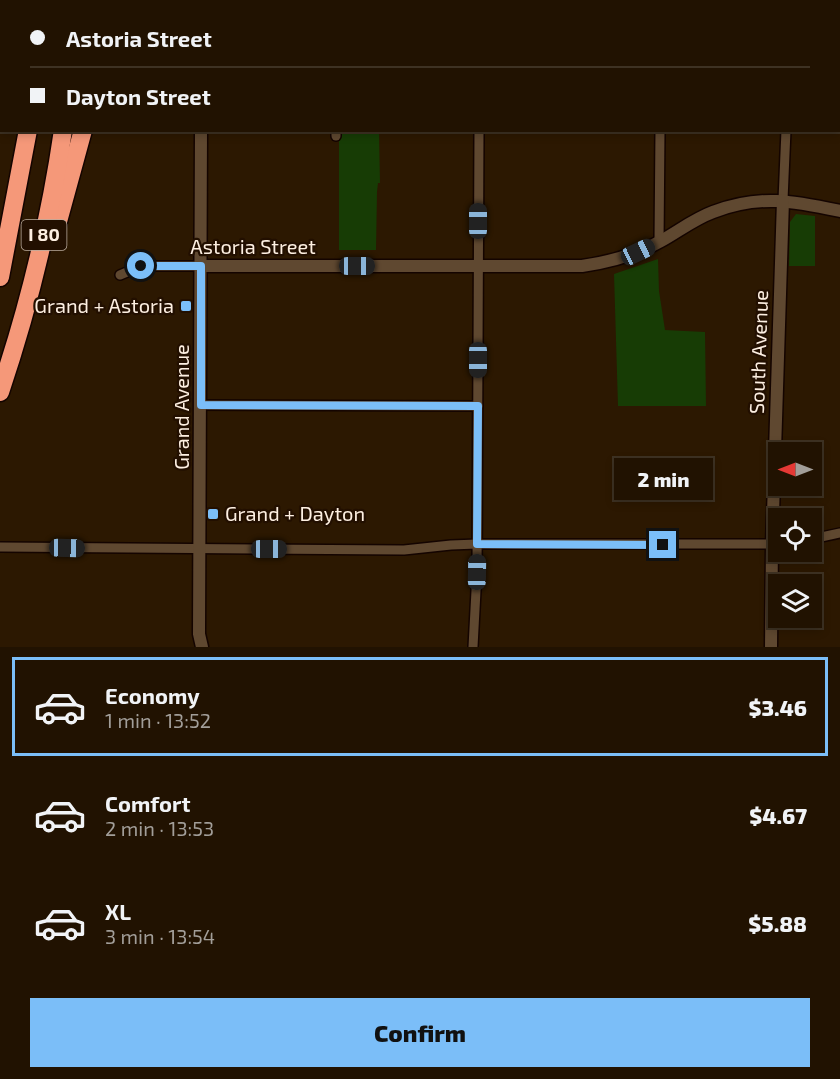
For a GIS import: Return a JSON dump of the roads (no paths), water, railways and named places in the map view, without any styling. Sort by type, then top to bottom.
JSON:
[{"type":"highway","name":"I 80","points":[[0,278],[28,132]]},
{"type":"highway","name":"I 80","points":[[0,392],[37,268],[58,169],[63,132]]},
{"type":"highway","points":[[18,337],[40,281],[82,132]]},
{"type":"street","name":"Grand Avenue","points":[[201,132],[200,634],[202,647]]},
{"type":"street","points":[[473,647],[477,544],[479,132]]},
{"type":"street","points":[[659,242],[660,132]]},
{"type":"street","name":"South Avenue","points":[[776,508],[786,132]]},
{"type":"street","name":"Astoria Street","points":[[120,275],[141,266],[582,266],[618,259],[659,242],[712,212],[745,202],[792,200],[840,211]]},
{"type":"street","points":[[201,405],[478,406]]},
{"type":"street","points":[[822,537],[840,533]]},
{"type":"street","points":[[0,547],[404,550],[451,544],[768,544]]},
{"type":"street","name":"South Avenue","points":[[771,647],[774,562]]},
{"type":"place","name":"Grand + Astoria","points":[[186,306]]},
{"type":"place","name":"Grand + Dayton","points":[[213,514]]}]
